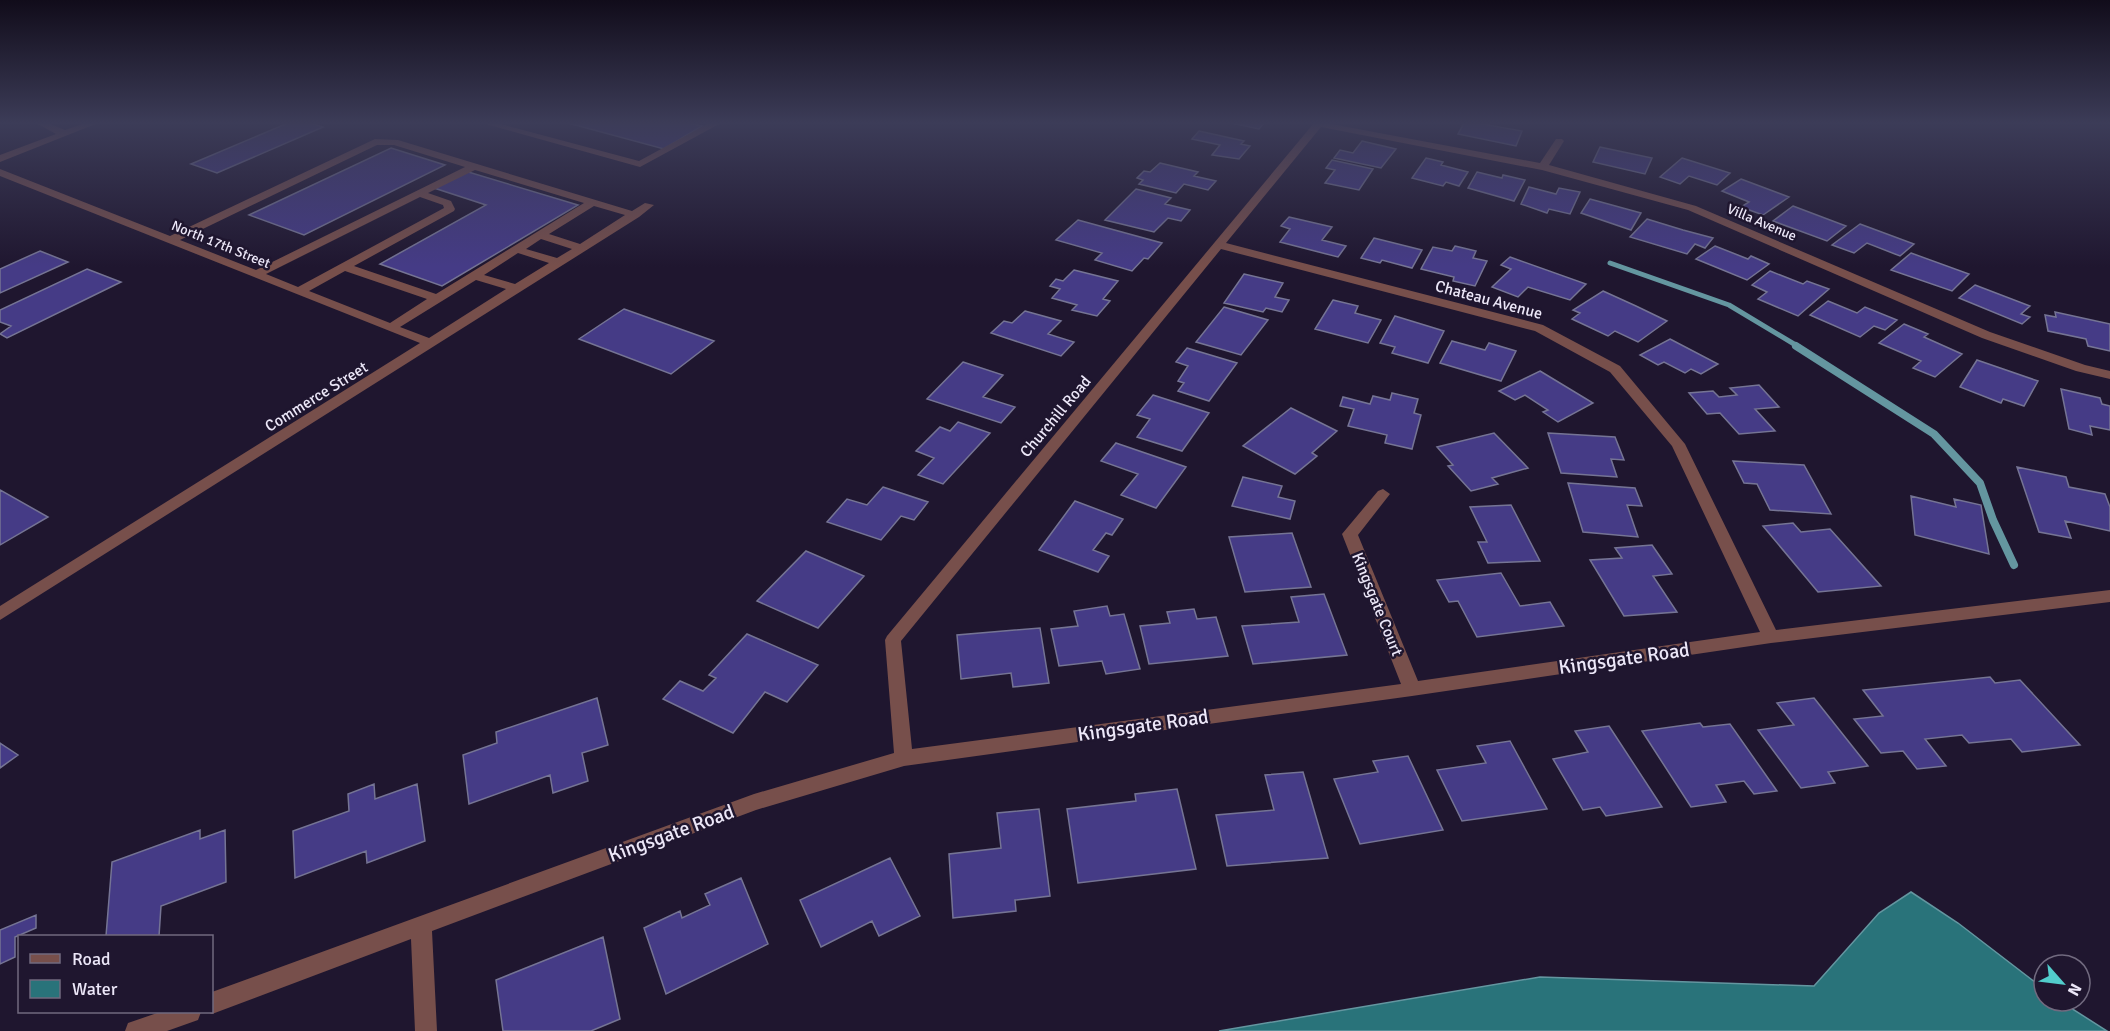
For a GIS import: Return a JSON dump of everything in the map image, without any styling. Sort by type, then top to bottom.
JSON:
[{"type":"street","points":[[170,240],[314,171]]},
{"type":"street","points":[[257,274],[464,171]]},
{"type":"street","points":[[491,171],[635,214]]},
{"type":"street","name":"Churchill Road","points":[[904,758],[893,640],[1279,171]]},
{"type":"street","name":"Villa Avenue","points":[[1558,171],[1692,208],[1986,334],[2081,368],[2110,375]]},
{"type":"street","name":"North 17th Street","points":[[0,172],[430,343]]},
{"type":"street","points":[[299,291],[450,209],[447,202],[419,193]]},
{"type":"street","points":[[391,327],[593,202]]},
{"type":"street","name":"Commerce Street","points":[[0,614],[649,206]]},
{"type":"street","points":[[539,235],[582,248]]},
{"type":"street","name":"Chateau Avenue","points":[[1219,245],[1539,328],[1616,369],[1678,444],[1771,637]]},
{"type":"street","points":[[515,249],[559,262]]},
{"type":"street","points":[[344,267],[435,298]]},
{"type":"street","points":[[473,275],[517,289]]},
{"type":"street","name":"Kingsgate Court","points":[[1383,494],[1350,534],[1412,689]]},
{"type":"street","name":"Kingsgate Road","points":[[213,1004],[754,802],[904,758],[1412,689],[1771,637],[2110,596]]},
{"type":"street","points":[[421,927],[426,1031]]},
{"type":"street","points":[[136,1031],[185,1013]]},
{"type":"water","points":[[1911,892],[1958,923],[2032,980],[2032,1013],[2079,1013],[2107,1031],[1219,1031],[1540,977],[1814,986],[1879,913]]},
{"type":"building","points":[[342,171],[433,171],[304,235],[249,215]]},
{"type":"building","points":[[465,171],[578,205],[442,286],[380,264],[486,205],[434,188]]},
{"type":"building","points":[[1144,171],[1194,171],[1198,172],[1194,176],[1216,181],[1208,190],[1184,184],[1176,193],[1139,184],[1143,180],[1137,178]]},
{"type":"building","points":[[1334,171],[1372,171],[1359,190],[1325,183]]},
{"type":"building","points":[[1417,171],[1468,172],[1459,186],[1446,182],[1443,186],[1412,178]]},
{"type":"building","points":[[1667,171],[1730,173],[1717,185],[1689,176],[1680,184],[1660,177]]},
{"type":"building","points":[[1477,172],[1502,178],[1503,175],[1525,180],[1514,201],[1468,188]]},
{"type":"building","points":[[1741,179],[1789,197],[1763,215],[1741,207],[1749,202],[1722,191]]},
{"type":"building","points":[[1529,187],[1556,194],[1559,188],[1580,192],[1570,214],[1549,209],[1547,213],[1521,204]]},
{"type":"building","points":[[1136,189],[1171,198],[1165,204],[1190,210],[1181,221],[1168,218],[1154,232],[1105,220]]},
{"type":"building","points":[[1590,199],[1641,213],[1631,230],[1581,213]]},
{"type":"building","points":[[1793,206],[1846,226],[1827,241],[1773,221]]},
{"type":"building","points":[[1289,217],[1332,227],[1322,240],[1346,246],[1338,257],[1280,242],[1290,229],[1281,226]]},
{"type":"building","points":[[1647,219],[1713,238],[1705,248],[1695,244],[1687,254],[1630,237]]},
{"type":"building","points":[[1078,220],[1162,243],[1148,259],[1144,258],[1132,271],[1095,260],[1102,253],[1056,240]]},
{"type":"building","points":[[1860,224],[1914,244],[1900,256],[1867,243],[1854,253],[1832,245]]},
{"type":"building","points":[[1374,238],[1422,250],[1412,268],[1382,260],[1380,263],[1361,258]]},
{"type":"building","points":[[1455,246],[1476,251],[1473,258],[1487,261],[1475,286],[1453,281],[1454,277],[1421,269],[1433,247],[1452,251]]},
{"type":"building","points":[[1715,246],[1748,259],[1751,256],[1769,264],[1747,280],[1696,259]]},
{"type":"building","points":[[40,251],[68,262],[0,293],[0,269]]},
{"type":"building","points":[[1911,253],[1969,274],[1952,291],[1891,270]]},
{"type":"building","points":[[1510,257],[1586,284],[1570,300],[1528,287],[1518,297],[1492,287],[1511,269],[1501,265]]},
{"type":"building","points":[[87,269],[121,282],[7,338],[0,334],[11,326],[0,322],[0,310]]},
{"type":"building","points":[[1074,270],[1118,281],[1103,299],[1110,301],[1097,316],[1072,310],[1077,305],[1052,298],[1060,289],[1050,286],[1056,279],[1063,281]]},
{"type":"building","points":[[1770,271],[1803,284],[1807,281],[1829,289],[1798,316],[1758,299],[1767,292],[1752,285]]},
{"type":"building","points":[[1244,274],[1283,283],[1275,297],[1289,300],[1282,312],[1266,308],[1263,312],[1224,303]]},
{"type":"building","points":[[1975,285],[2030,306],[2021,314],[2030,317],[2022,324],[1959,298]]},
{"type":"building","points":[[1603,291],[1667,321],[1638,342],[1615,331],[1608,336],[1572,319],[1580,313],[1573,310]]},
{"type":"building","points":[[1333,300],[1358,306],[1355,313],[1381,320],[1368,343],[1315,329]]},
{"type":"building","points":[[1828,301],[1857,313],[1865,307],[1897,320],[1885,330],[1874,326],[1860,337],[1810,315]]},
{"type":"building","points":[[1224,307],[1268,320],[1241,355],[1196,342]]},
{"type":"building","points":[[624,309],[714,341],[671,374],[579,339]]},
{"type":"building","points":[[1025,311],[1061,321],[1048,334],[1074,342],[1061,356],[991,333],[1004,321],[1012,323]]},
{"type":"building","points":[[2055,312],[2110,324],[2110,351],[2088,346],[2086,339],[2048,331],[2045,315],[2056,317]]},
{"type":"building","points":[[1395,316],[1444,331],[1428,363],[1392,353],[1395,347],[1380,343]]},
{"type":"building","points":[[1904,324],[1928,334],[1924,337],[1962,354],[1935,377],[1913,368],[1921,361],[1879,343]]},
{"type":"building","points":[[1670,339],[1718,364],[1701,374],[1691,369],[1685,373],[1664,362],[1658,365],[1640,355]]},
{"type":"building","points":[[1452,341],[1485,350],[1489,343],[1516,351],[1501,381],[1440,363]]},
{"type":"building","points":[[1187,348],[1237,363],[1209,401],[1178,391],[1184,383],[1178,381],[1188,366],[1176,362]]},
{"type":"building","points":[[1977,360],[2038,381],[2024,406],[2003,399],[2001,403],[1960,387]]},
{"type":"building","points":[[963,362],[1003,375],[983,397],[1015,407],[1001,423],[927,399]]},
{"type":"building","points":[[1540,371],[1593,403],[1558,422],[1543,412],[1548,410],[1525,395],[1515,400],[1499,391]]},
{"type":"building","points":[[1759,385],[1779,407],[1755,409],[1775,431],[1739,434],[1720,413],[1707,414],[1689,393],[1713,391],[1719,397],[1737,395],[1730,388]]},
{"type":"building","points":[[2061,389],[2100,398],[2102,404],[2110,406],[2110,430],[2090,426],[2092,435],[2069,429]]},
{"type":"building","points":[[1392,393],[1418,399],[1414,413],[1421,415],[1412,449],[1385,443],[1387,435],[1348,426],[1354,409],[1340,406],[1343,397],[1370,404],[1373,396],[1390,400]]},
{"type":"building","points":[[1153,395],[1209,413],[1182,451],[1137,437],[1150,419],[1137,415]]},
{"type":"building","points":[[1291,408],[1337,431],[1312,453],[1317,456],[1295,474],[1243,446]]},
{"type":"building","points":[[958,422],[990,433],[943,484],[918,475],[934,458],[916,451],[940,427],[950,431]]},
{"type":"building","points":[[1494,433],[1528,468],[1492,478],[1498,484],[1471,491],[1448,466],[1453,465],[1437,447]]},
{"type":"building","points":[[1548,433],[1615,437],[1624,460],[1611,459],[1617,477],[1561,473]]},
{"type":"building","points":[[1116,443],[1186,467],[1156,508],[1121,495],[1138,474],[1101,461]]},
{"type":"building","points":[[1733,461],[1804,465],[1831,514],[1770,510],[1757,484],[1744,483]]},
{"type":"building","points":[[2017,467],[2066,477],[2069,487],[2105,494],[2110,507],[2110,531],[2065,521],[2071,538],[2039,532]]},
{"type":"building","points":[[1243,477],[1282,486],[1278,497],[1295,501],[1290,519],[1232,506]]},
{"type":"building","points":[[1568,483],[1635,488],[1642,506],[1627,505],[1638,537],[1583,532]]},
{"type":"building","points":[[883,487],[928,502],[914,520],[901,516],[881,540],[827,522],[847,499],[867,505]]},
{"type":"building","points":[[0,490],[48,517],[0,545]]},
{"type":"building","points":[[1911,496],[1956,507],[1954,499],[1981,505],[1989,554],[1915,535]]},
{"type":"building","points":[[1075,501],[1123,519],[1112,535],[1106,533],[1093,550],[1109,556],[1098,572],[1039,550]]},
{"type":"building","points":[[1511,505],[1540,561],[1488,563],[1478,542],[1487,542],[1470,507]]},
{"type":"building","points":[[1793,523],[1801,532],[1830,529],[1881,586],[1818,592],[1763,526]]},
{"type":"building","points":[[1292,533],[1311,587],[1245,592],[1229,537]]},
{"type":"building","points":[[1652,545],[1672,574],[1653,576],[1677,612],[1624,616],[1590,560],[1622,558],[1615,548]]},
{"type":"building","points":[[806,551],[864,576],[818,628],[757,601]]},
{"type":"building","points":[[1501,573],[1520,606],[1550,602],[1564,626],[1477,637],[1458,601],[1449,602],[1437,580]]},
{"type":"building","points":[[1324,594],[1347,655],[1253,664],[1242,626],[1299,622],[1291,597]]},
{"type":"building","points":[[1107,606],[1110,616],[1124,614],[1140,669],[1106,674],[1102,661],[1059,666],[1051,629],[1078,626],[1074,611]]},
{"type":"building","points":[[1194,609],[1197,619],[1216,617],[1228,656],[1149,664],[1140,626],[1170,623],[1167,612]]},
{"type":"building","points":[[1040,628],[1049,683],[1013,687],[1011,673],[961,679],[957,635]]},
{"type":"building","points":[[747,634],[818,665],[787,702],[765,692],[733,733],[663,699],[680,681],[703,691],[716,678],[709,675]]},
{"type":"building","points":[[1990,677],[1995,683],[2020,680],[2080,745],[2022,752],[2011,739],[1969,743],[1962,735],[1925,739],[1946,766],[1917,769],[1903,751],[1881,753],[1854,719],[1883,716],[1863,690]]},
{"type":"building","points":[[597,698],[608,745],[582,753],[588,781],[553,793],[550,775],[469,804],[463,755],[497,743],[496,732]]},
{"type":"building","points":[[1814,698],[1868,766],[1828,772],[1835,783],[1801,788],[1758,730],[1794,725],[1777,703]]},
{"type":"building","points":[[1700,723],[1703,727],[1730,724],[1777,791],[1754,794],[1744,781],[1716,785],[1726,802],[1691,807],[1642,731]]},
{"type":"building","points":[[1609,726],[1662,807],[1606,816],[1600,807],[1583,810],[1553,759],[1588,752],[1575,731]]},
{"type":"building","points":[[1510,741],[1547,809],[1462,821],[1437,770],[1486,763],[1477,746]]},
{"type":"building","points":[[0,743],[18,755],[0,768]]},
{"type":"building","points":[[1408,756],[1443,830],[1360,844],[1334,779],[1378,772],[1373,761]]},
{"type":"building","points":[[1303,772],[1328,858],[1227,866],[1216,815],[1274,810],[1265,775]]},
{"type":"building","points":[[374,784],[375,799],[417,784],[425,841],[367,863],[366,851],[295,878],[293,831],[349,811],[348,794]]},
{"type":"building","points":[[1177,789],[1196,869],[1078,883],[1067,809],[1136,801],[1135,794]]},
{"type":"building","points":[[1039,809],[1050,896],[1015,900],[1016,911],[953,918],[949,854],[1001,848],[997,813]]},
{"type":"building","points":[[200,830],[200,839],[225,830],[226,882],[161,906],[159,935],[106,935],[112,862]]},
{"type":"building","points":[[890,858],[920,916],[879,936],[872,921],[821,947],[800,900]]},
{"type":"building","points":[[741,878],[768,944],[666,994],[644,928],[680,911],[682,918],[710,905],[705,894]]},
{"type":"building","points":[[36,915],[36,928],[15,937],[15,957],[0,964],[0,930]]},
{"type":"building","points":[[603,937],[620,1019],[591,1031],[503,1031],[496,980]]},
{"type":"waterway","points":[[1610,263],[1729,305],[1799,347]]},
{"type":"waterway","points":[[1796,346],[1934,434],[1980,483],[1993,520],[2014,565]]}]
